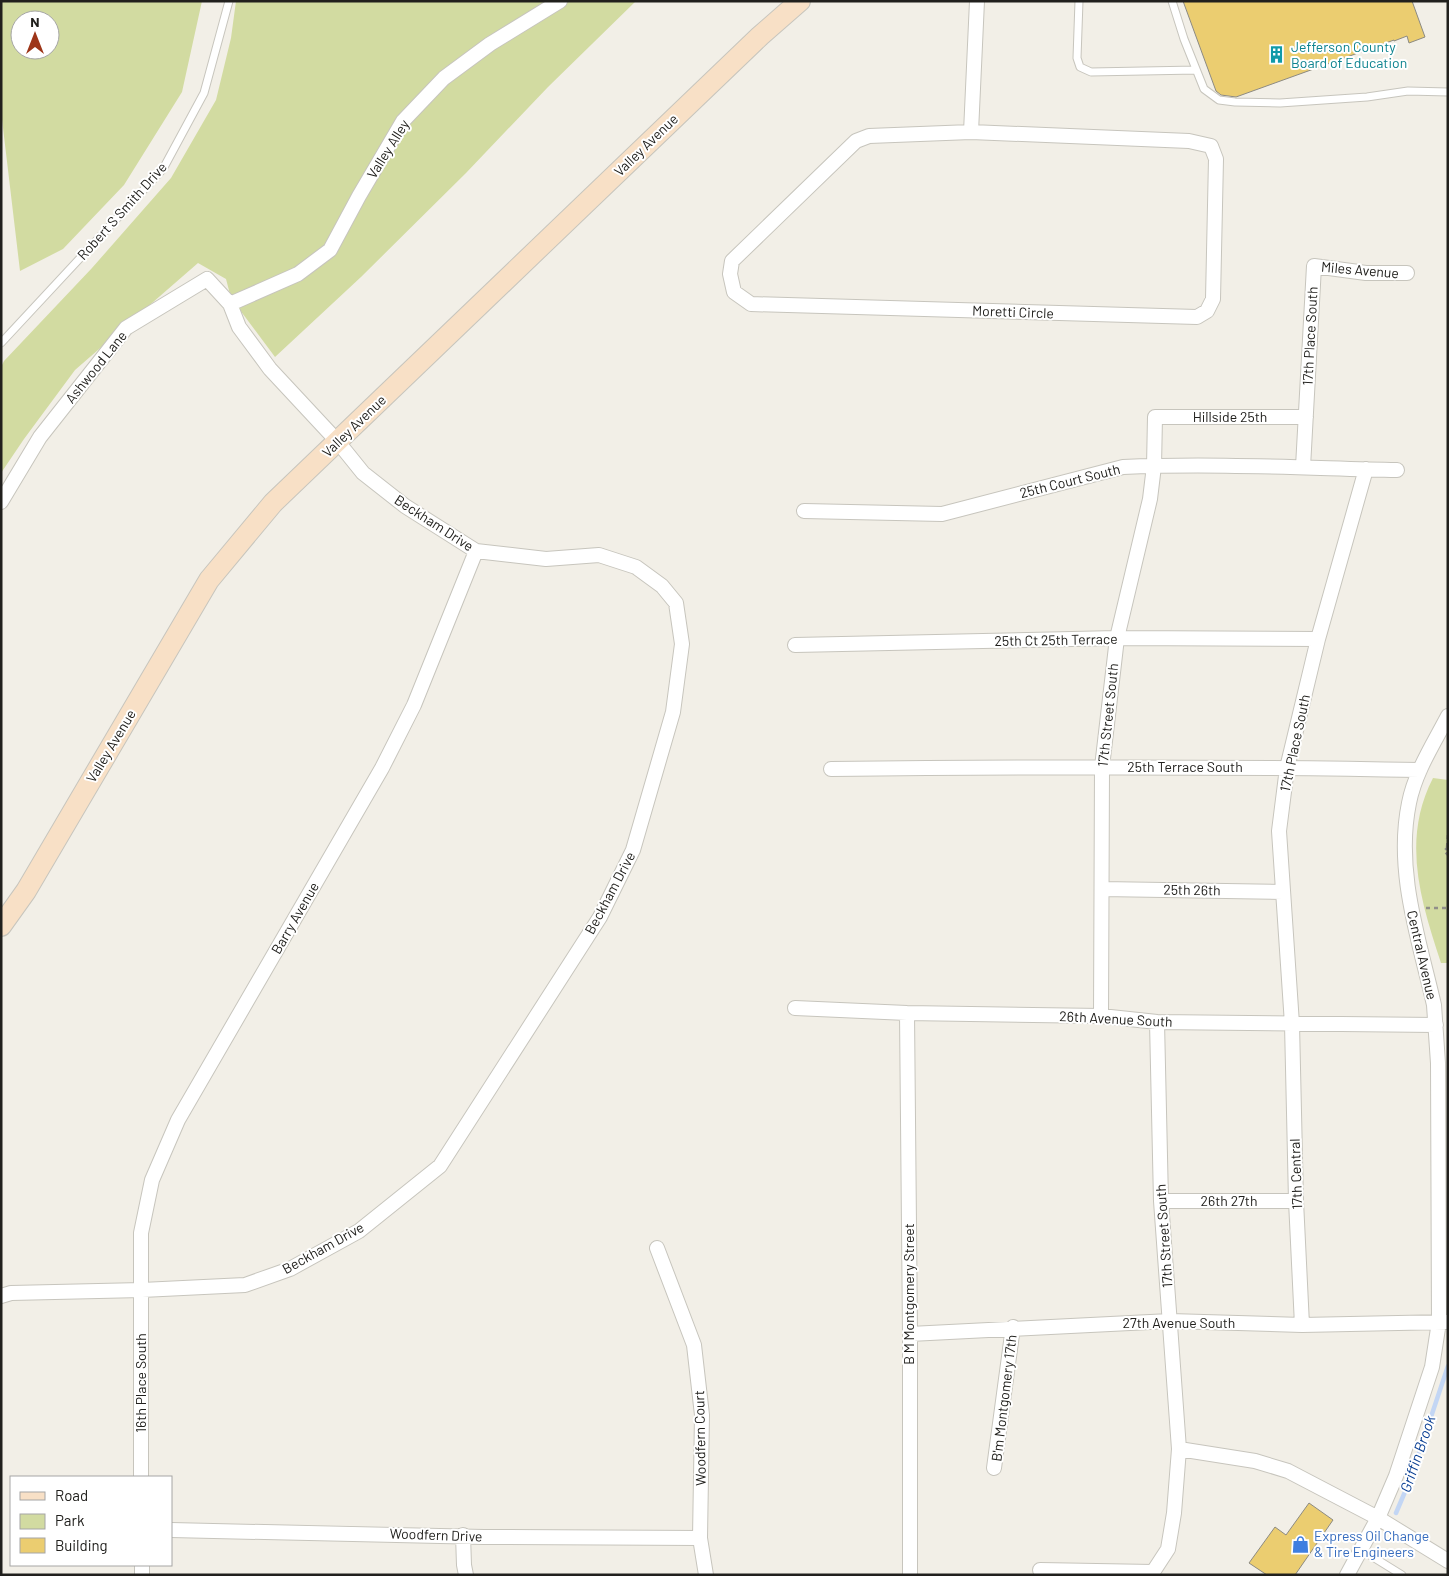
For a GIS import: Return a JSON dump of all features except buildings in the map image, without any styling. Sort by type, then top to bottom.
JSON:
[{"type":"main road","name":"Valley Avenue","points":[[1,926],[26,891],[209,580],[273,503],[752,43],[800,1]]},
{"type":"street","name":"Valley Alley","points":[[230,304],[298,274],[330,250],[403,121],[423,99],[444,78],[490,44],[560,1]]},
{"type":"street","points":[[972,132],[978,1]]},
{"type":"street","name":"Moretti Circle","points":[[972,132],[1189,141],[1211,146],[1216,159],[1213,299],[1206,311],[1197,317],[752,304],[734,292],[730,274],[732,262],[856,141],[869,136],[972,132]]},
{"type":"street","name":"Miles Avenue","points":[[1314,266],[1366,273],[1407,274]]},
{"type":"street","name":"17th Place South","points":[[1303,467],[1314,266]]},
{"type":"street","name":"Ashwood Lane","points":[[1,502],[40,437],[126,328],[207,279],[230,304],[239,326],[270,369]]},
{"type":"street","name":"Beckham Drive","points":[[1,1296],[11,1293],[245,1285],[290,1269],[359,1231],[440,1166],[600,917],[633,850],[673,712],[682,644],[676,603],[662,586],[636,567],[599,555],[546,559],[476,551],[405,506],[363,473],[338,442],[270,369]]},
{"type":"street","name":"Hillside 25th","points":[[1155,417],[1306,417]]},
{"type":"street","name":"17th Street South","points":[[1101,1016],[1102,767],[1117,638],[1150,499],[1154,466],[1155,417]]},
{"type":"street","name":"25th Court South","points":[[804,511],[942,514],[1123,467],[1303,467],[1397,470]]},
{"type":"street","name":"17th Place South","points":[[1292,1024],[1279,831],[1287,768],[1318,639],[1366,470]]},
{"type":"street","name":"Barry Avenue","points":[[142,1290],[141,1232],[152,1180],[178,1120],[382,768],[414,705],[476,551]]},
{"type":"street","name":"25th Ct 25th Terrace","points":[[795,645],[1117,638],[1318,639]]},
{"type":"street","name":"Central Avenue","points":[[1347,1575],[1378,1518],[1396,1476],[1432,1367],[1444,1322],[1443,1063],[1434,1005],[1406,882],[1404,835],[1409,801],[1420,770],[1448,716]]},
{"type":"street","name":"25th Terrace South","points":[[831,769],[1102,767],[1420,770]]},
{"type":"street","name":"25th 26th","points":[[1102,888],[1283,892]]},
{"type":"street","name":"26th Avenue South","points":[[796,1008],[907,1013],[1101,1016],[1157,1022],[1436,1025]]},
{"type":"street","name":"B M Montgomery Street","points":[[907,1013],[910,1575]]},
{"type":"street","name":"17th Street South","points":[[1152,1574],[1168,1550],[1174,1514],[1179,1449],[1161,1201],[1157,1022]]},
{"type":"street","name":"17th Central","points":[[1292,1024],[1296,1201],[1302,1325]]},
{"type":"street","name":"26th 27th","points":[[1161,1201],[1296,1201]]},
{"type":"street","name":"Woodfern Court","points":[[656,1248],[694,1344],[702,1415],[700,1538],[706,1575]]},
{"type":"street","name":"16th Place South","points":[[141,1476],[142,1290]]},
{"type":"street","name":"27th Avenue South","points":[[910,1334],[1170,1320],[1302,1325],[1444,1322]]},
{"type":"street","name":"B'm Montgomery 17th","points":[[994,1468],[1013,1328]]},
{"type":"street","points":[[1179,1449],[1255,1461],[1288,1471],[1378,1518],[1448,1561]]},
{"type":"street","name":"Woodfern Drive","points":[[172,1530],[463,1536],[700,1538]]},
{"type":"street","points":[[463,1536],[466,1575]]},
{"type":"street","points":[[1040,1570],[1152,1574]]},
{"type":"lane","name":"Robert S Smith Drive","points":[[1,344],[162,169],[204,93],[228,1]]},
{"type":"lane","points":[[1079,1],[1077,58],[1080,67],[1091,72],[1196,70]]},
{"type":"lane","points":[[1172,1],[1184,39],[1204,89],[1219,100],[1280,103],[1367,97],[1408,91],[1448,92]]},
{"type":"lane","points":[[1360,1550],[1402,1575]]},
{"type":"path","points":[[1448,834],[1448,847],[1444,851],[1448,855]]},
{"type":"path","points":[[1425,908],[1448,908]]},
{"type":"green space","points":[[1,1],[202,1],[182,92],[124,185],[63,249],[20,271],[1,111]]},
{"type":"green space","points":[[236,1],[636,1],[548,87],[466,173],[361,277],[275,357],[231,298],[226,279],[198,263],[75,370],[1,473],[1,367],[4,361],[92,268],[171,178],[216,100],[231,38]]},
{"type":"green space","points":[[1433,778],[1448,780],[1448,963],[1441,963],[1427,917],[1421,894],[1416,848],[1418,824],[1423,801]]},
{"type":"waterway","name":"Griffin Brook","points":[[1396,1513],[1410,1480],[1448,1366]]},
{"type":"place","name":"Jefferson County Board of Education","points":[[1277,55]]},
{"type":"place","name":"Express Oil Change & Tire Engineers","points":[[1300,1544]]}]
